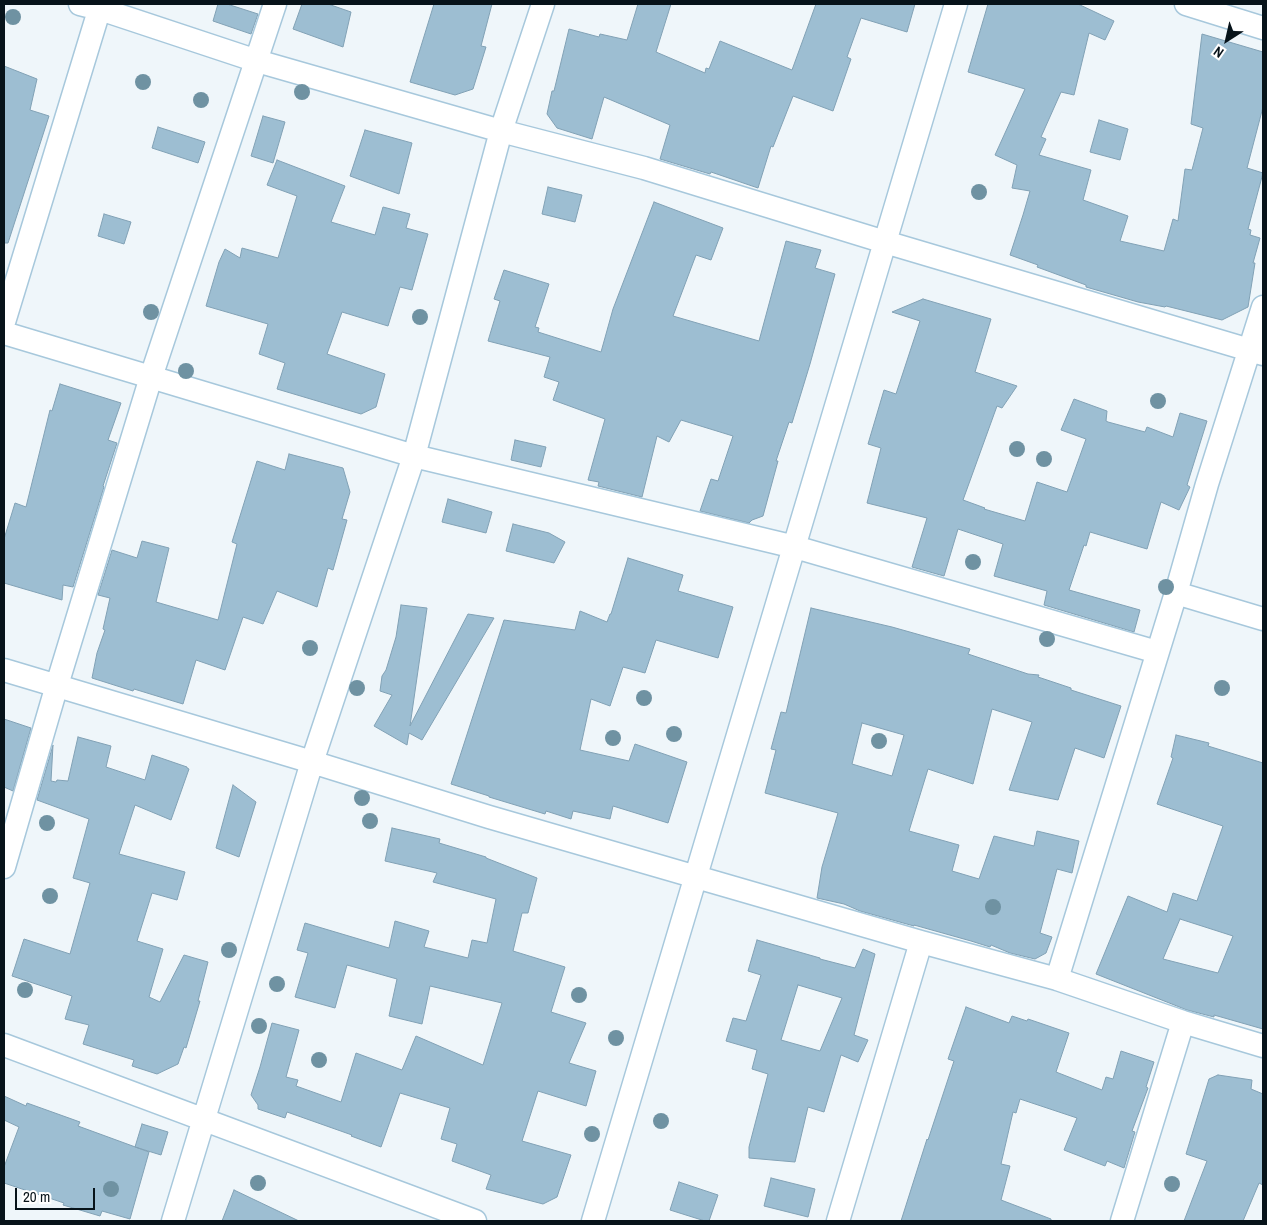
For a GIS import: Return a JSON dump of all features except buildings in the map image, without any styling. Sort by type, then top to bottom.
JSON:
[{"type":"street","points":[[4,867],[57,685],[152,377],[275,4]]},
{"type":"street","points":[[173,1221],[312,762],[414,456],[501,130],[543,4]]},
{"type":"street","points":[[593,1221],[956,4]]},
{"type":"street","points":[[1186,4],[1263,28]]},
{"type":"street","points":[[4,322],[94,5],[257,61],[644,168],[885,242],[1257,352]]},
{"type":"street","points":[[1057,980],[1176,593],[1207,484],[1257,352],[1263,307]]},
{"type":"street","points":[[4,333],[414,456],[794,547],[1157,652]]},
{"type":"street","points":[[1176,593],[1263,619]]},
{"type":"street","points":[[4,670],[489,817],[1057,980],[1183,1022],[1263,1046]]},
{"type":"street","points":[[838,1221],[922,942]]},
{"type":"street","points":[[1122,1221],[1183,1022]]},
{"type":"street","points":[[4,1045],[474,1221]]}]
